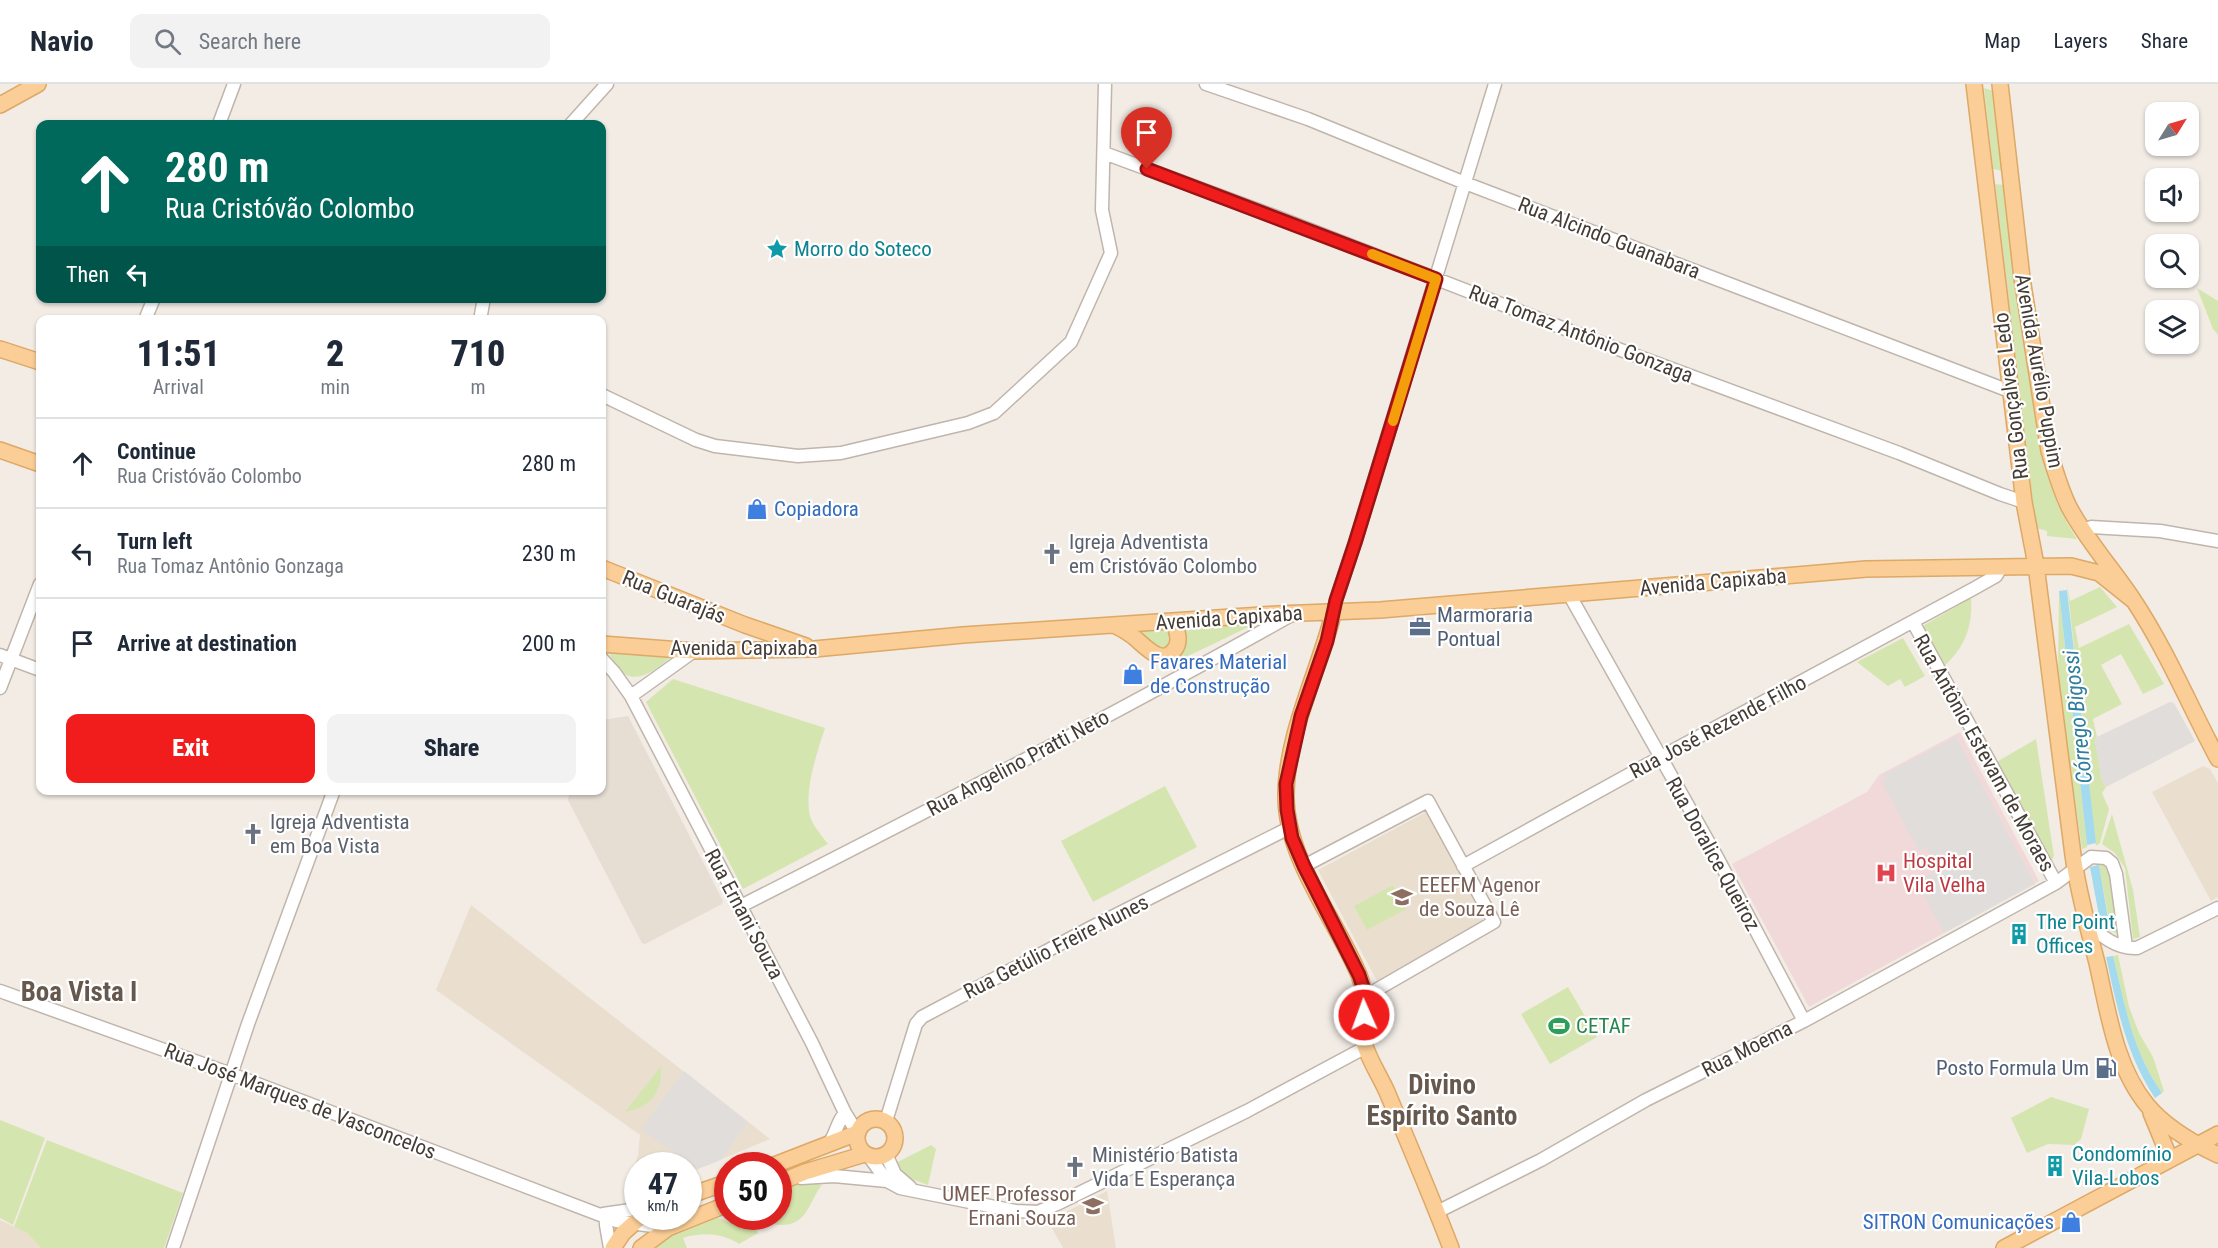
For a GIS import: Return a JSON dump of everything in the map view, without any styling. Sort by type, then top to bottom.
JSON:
[{"type":"main road","points":[[0,93],[18,84]]},
{"type":"main road","points":[[0,105],[38,84]]},
{"type":"main road","name":"Rua Gonçalves Ledo","points":[[1974,84],[2024,502],[2036,565],[2075,868],[2121,1057],[2133,1084],[2148,1107]]},
{"type":"main road","name":"Avenida Aurélio Puppim","points":[[2000,84],[2022,278],[2049,451],[2069,506],[2083,530],[2134,601],[2158,642],[2218,759]]},
{"type":"main road","points":[[0,349],[36,361]]},
{"type":"main road","points":[[0,450],[36,463]]},
{"type":"main road","name":"Avenida Capixaba","points":[[606,644],[694,651],[814,649],[963,635],[1295,613],[1380,610],[1866,569],[2071,566],[2099,573],[2134,601]]},
{"type":"main road","name":"Rua Guarajás","points":[[606,570],[745,625],[814,649]]},
{"type":"main road","points":[[1334,611],[1327,641],[1301,716],[1289,767],[1286,798],[1289,828],[1304,866],[1362,982],[1363,1042],[1451,1248]]},
{"type":"main road","points":[[1114,625],[1131,634],[1154,654],[1162,656],[1171,653],[1178,643],[1173,621]]},
{"type":"main road","points":[[738,651],[745,642],[745,625]]},
{"type":"main road","points":[[2148,1107],[2171,1127],[2218,1155]]},
{"type":"main road","points":[[2148,1107],[2170,1159]]},
{"type":"main road","points":[[792,1158],[857,1132],[866,1120],[879,1118],[886,1121],[893,1129],[895,1140],[891,1150],[875,1157],[866,1154],[858,1144],[857,1132]]},
{"type":"main road","points":[[2004,1248],[2218,1134]]},
{"type":"main road","points":[[792,1177],[866,1154]]},
{"type":"main road","points":[[612,1248],[627,1230]]},
{"type":"main road","points":[[641,1248],[666,1230]]},
{"type":"street","points":[[220,120],[234,84]]},
{"type":"street","points":[[575,120],[607,84]]},
{"type":"street","points":[[606,397],[696,440],[715,446],[798,456],[841,453],[968,423],[994,413],[1071,342],[1111,253],[1102,210],[1105,84]]},
{"type":"street","name":"Rua Alcindo Guanabara","points":[[1206,84],[1308,119],[1465,183],[2012,392]]},
{"type":"street","points":[[1334,611],[1495,84]]},
{"type":"street","name":"Rua Tomaz Antônio Gonzaga","points":[[1104,153],[2024,502]]},
{"type":"street","points":[[2083,530],[2091,527],[2160,531],[2218,541]]},
{"type":"street","name":"Rua José Rezende Filho","points":[[1463,866],[1973,589],[1996,576],[2002,566]]},
{"type":"street","points":[[1973,589],[1977,584],[1980,567]]},
{"type":"street","points":[[0,688],[5,657],[36,592]]},
{"type":"street","name":"Rua Doralice Queiroz","points":[[1569,594],[1718,860],[1804,1021]]},
{"type":"street","name":"Rua Angelino Pratti Neto","points":[[739,907],[1005,771],[1165,686],[1295,613]]},
{"type":"street","name":"Rua Antônio Estevam de Moraes","points":[[1913,622],[2056,884]]},
{"type":"street","points":[[631,696],[694,651]]},
{"type":"street","points":[[5,657],[36,669]]},
{"type":"street","name":"Rua Ernani Souza","points":[[606,664],[631,696],[739,907],[812,1043],[845,1113],[857,1132]]},
{"type":"street","points":[[620,681],[635,685],[650,682]]},
{"type":"street","points":[[173,1248],[231,1074],[332,795]]},
{"type":"street","points":[[1304,866],[1428,801],[1494,922],[1364,997]]},
{"type":"street","name":"Rua Getúlio Freire Nunes","points":[[886,1121],[916,1024],[922,1017],[1100,923],[1289,828]]},
{"type":"street","name":"Rua Moema","points":[[1437,1212],[1541,1160],[1646,1100],[1804,1021],[2056,884],[2087,859],[2096,856],[2106,858],[2112,863],[2116,874],[2126,948]]},
{"type":"street","points":[[2056,884],[2070,885],[2080,895]]},
{"type":"street","points":[[2086,919],[2099,933],[2126,948],[2142,946],[2218,909]]},
{"type":"street","name":"Rua José Marques de Vasconcelos","points":[[0,991],[231,1074],[621,1223],[624,1222]]},
{"type":"street","points":[[792,1180],[834,1176],[887,1181],[900,1188],[1015,1212],[1047,1209],[1247,1111],[1366,1047]]},
{"type":"street","points":[[830,1142],[845,1113]]},
{"type":"street","points":[[866,1154],[887,1181]]},
{"type":"street","points":[[886,1154],[895,1174],[916,1191]]},
{"type":"street","points":[[603,1216],[612,1248]]},
{"type":"shaded area","points":[[2170,702],[2174,703],[2195,741],[2106,787],[2102,781],[2095,740],[2097,737]]},
{"type":"shaded area","points":[[628,716],[723,901],[722,904],[645,944],[642,943],[568,800],[569,795],[606,795],[606,719]]},
{"type":"shaded area","name":"Hospital Vila Velha","points":[[1960,732],[2039,881],[1809,1007],[1732,864],[1867,792],[1879,775]]},
{"type":"shaded area","points":[[1956,737],[2035,884],[1944,933],[1916,881],[1938,870],[1926,848],[1919,851],[1881,781],[1885,779],[1883,775]]},
{"type":"shaded area","points":[[2203,766],[2210,769],[2218,783],[2218,897],[2211,901],[2152,792]]},
{"type":"shaded area","name":"EEEFM Agenor de Souza Lê","points":[[1426,812],[1486,923],[1377,981],[1318,870]]},
{"type":"shaded area","points":[[471,905],[770,1139],[739,1152],[714,1152],[714,1163],[702,1168],[702,1152],[638,1152],[640,1135],[436,990]]},
{"type":"shaded area","points":[[684,1071],[748,1122],[727,1152],[714,1152],[714,1163],[702,1167],[702,1152],[673,1152],[641,1129]]},
{"type":"shaded area","name":"UMEF Professor Ernani Souza","points":[[1107,1191],[1116,1248],[1063,1248],[1048,1221]]},
{"type":"shaded area","points":[[0,1220],[27,1233],[41,1248],[0,1248]]},
{"type":"green space","points":[[1984,88],[1994,91],[2003,171],[1993,169]]},
{"type":"green space","points":[[1995,184],[2004,185],[2025,356],[2044,462],[2057,501],[2077,539],[2047,536],[2047,531],[2036,528]]},
{"type":"green space","points":[[2197,288],[2218,301],[2218,335],[2213,329]]},
{"type":"green space","points":[[2067,584],[2070,601],[2100,587],[2117,607],[2075,627],[2079,648],[2129,624],[2164,684],[2143,694],[2121,654],[2101,665],[2122,704],[2093,719],[2102,781],[2106,787],[2102,793],[2109,809],[2100,843],[2096,846]]},
{"type":"green space","points":[[2059,591],[2087,845],[2082,849],[2060,695]]},
{"type":"green space","points":[[1971,598],[1971,618],[1966,636],[1957,652],[1943,667],[1921,627]]},
{"type":"green space","points":[[1257,623],[1165,667],[1163,662],[1183,626]]},
{"type":"green space","points":[[1169,626],[1174,639],[1164,653],[1133,629]]},
{"type":"green space","points":[[1903,638],[1925,676],[1905,687],[1900,679],[1888,686],[1857,662]]},
{"type":"green space","points":[[608,650],[671,657],[653,671],[636,677],[628,676],[621,671]]},
{"type":"green space","points":[[673,679],[825,728],[812,772],[809,806],[813,823],[828,844],[743,889],[646,702]]},
{"type":"green space","points":[[2036,739],[2054,856],[2049,865],[1993,764]]},
{"type":"green space","points":[[1165,786],[1197,847],[1093,902],[1061,841]]},
{"type":"green space","points":[[2112,814],[2133,890],[2140,937],[2133,939],[2125,868],[2115,853],[2102,844]]},
{"type":"green space","points":[[2096,863],[2103,864],[2109,872],[2117,933],[2111,932],[2099,865],[2096,866]]},
{"type":"green space","points":[[1393,885],[1406,909],[1367,930],[1354,906]]},
{"type":"green space","points":[[2118,955],[2129,1007],[2139,1033],[2153,1057],[2164,1091],[2162,1093],[2136,1044],[2113,956]]},
{"type":"green space","name":"CETAF","points":[[1568,987],[1597,1037],[1550,1064],[1521,1014]]},
{"type":"green space","points":[[661,1066],[660,1084],[653,1097],[641,1107],[625,1112]]},
{"type":"green space","points":[[2051,1097],[2089,1109],[2081,1139],[2074,1145],[2048,1144],[2027,1153],[2011,1118]]},
{"type":"green space","points":[[0,1120],[45,1138],[13,1225],[0,1218]]},
{"type":"green space","points":[[47,1140],[183,1193],[164,1248],[41,1248],[27,1233],[14,1227]]},
{"type":"green space","points":[[931,1145],[936,1149],[928,1185],[903,1176],[896,1163]]},
{"type":"green space","points":[[806,1181],[822,1185],[803,1216],[792,1223],[792,1186]]},
{"type":"green space","points":[[713,1216],[714,1230],[756,1230],[758,1233],[739,1244],[726,1238],[705,1234],[683,1238],[687,1248],[648,1248],[658,1240],[681,1230],[702,1230],[702,1221]]},
{"type":"water","name":"Córrego Bigossi","points":[[2067,590],[2096,843],[2087,845],[2059,591]]},
{"type":"water","points":[[2099,865],[2110,930],[2102,932],[2090,867]]},
{"type":"water","points":[[2113,956],[2136,1044],[2162,1093],[2155,1098],[2137,1065],[2124,1030],[2106,957]]},
{"type":"slow traffic","points":[[1372,254],[1436,279],[1393,421]]},
{"type":"place","name":"Morro do Soteco","points":[[777,249]]},
{"type":"place","name":"Copiadora","points":[[757,509]]},
{"type":"place","name":"Igreja Adventista em Cristóvão Colombo","points":[[1052,554]]},
{"type":"place","name":"Marmoraria Pontual","points":[[1420,627]]},
{"type":"place","name":"Favares Material de Construção","points":[[1133,674]]},
{"type":"place","name":"Igreja Adventista em Boa Vista","points":[[253,834]]},
{"type":"place","name":"Hospital Vila Velha","points":[[1886,873]]},
{"type":"place","name":"EEEFM Agenor de Souza Lê","points":[[1402,897]]},
{"type":"place","name":"The Point Offices","points":[[2019,934]]},
{"type":"place","name":"CETAF","points":[[1559,1026]]},
{"type":"place","name":"Posto Formula Um","points":[[2106,1068]]},
{"type":"place","name":"Condomínio Vila-Lobos","points":[[2055,1166]]},
{"type":"place","name":"Ministério Batista Vida E Esperança","points":[[1075,1167]]},
{"type":"place","name":"UMEF Professor Ernani Souza","points":[[1093,1206]]},
{"type":"place","name":"SITRON Comunicações","points":[[2071,1222]]},
{"type":"district","name":"Boa Vista I","points":[[79,992]]},
{"type":"district","name":"Divino Espírito Santo","points":[[1442,1100]]},
{"type":"route","points":[[1147,169],[1436,279],[1336,600],[1327,641],[1301,716],[1286,784],[1289,828],[1292,838],[1362,982],[1364,1015]]}]
